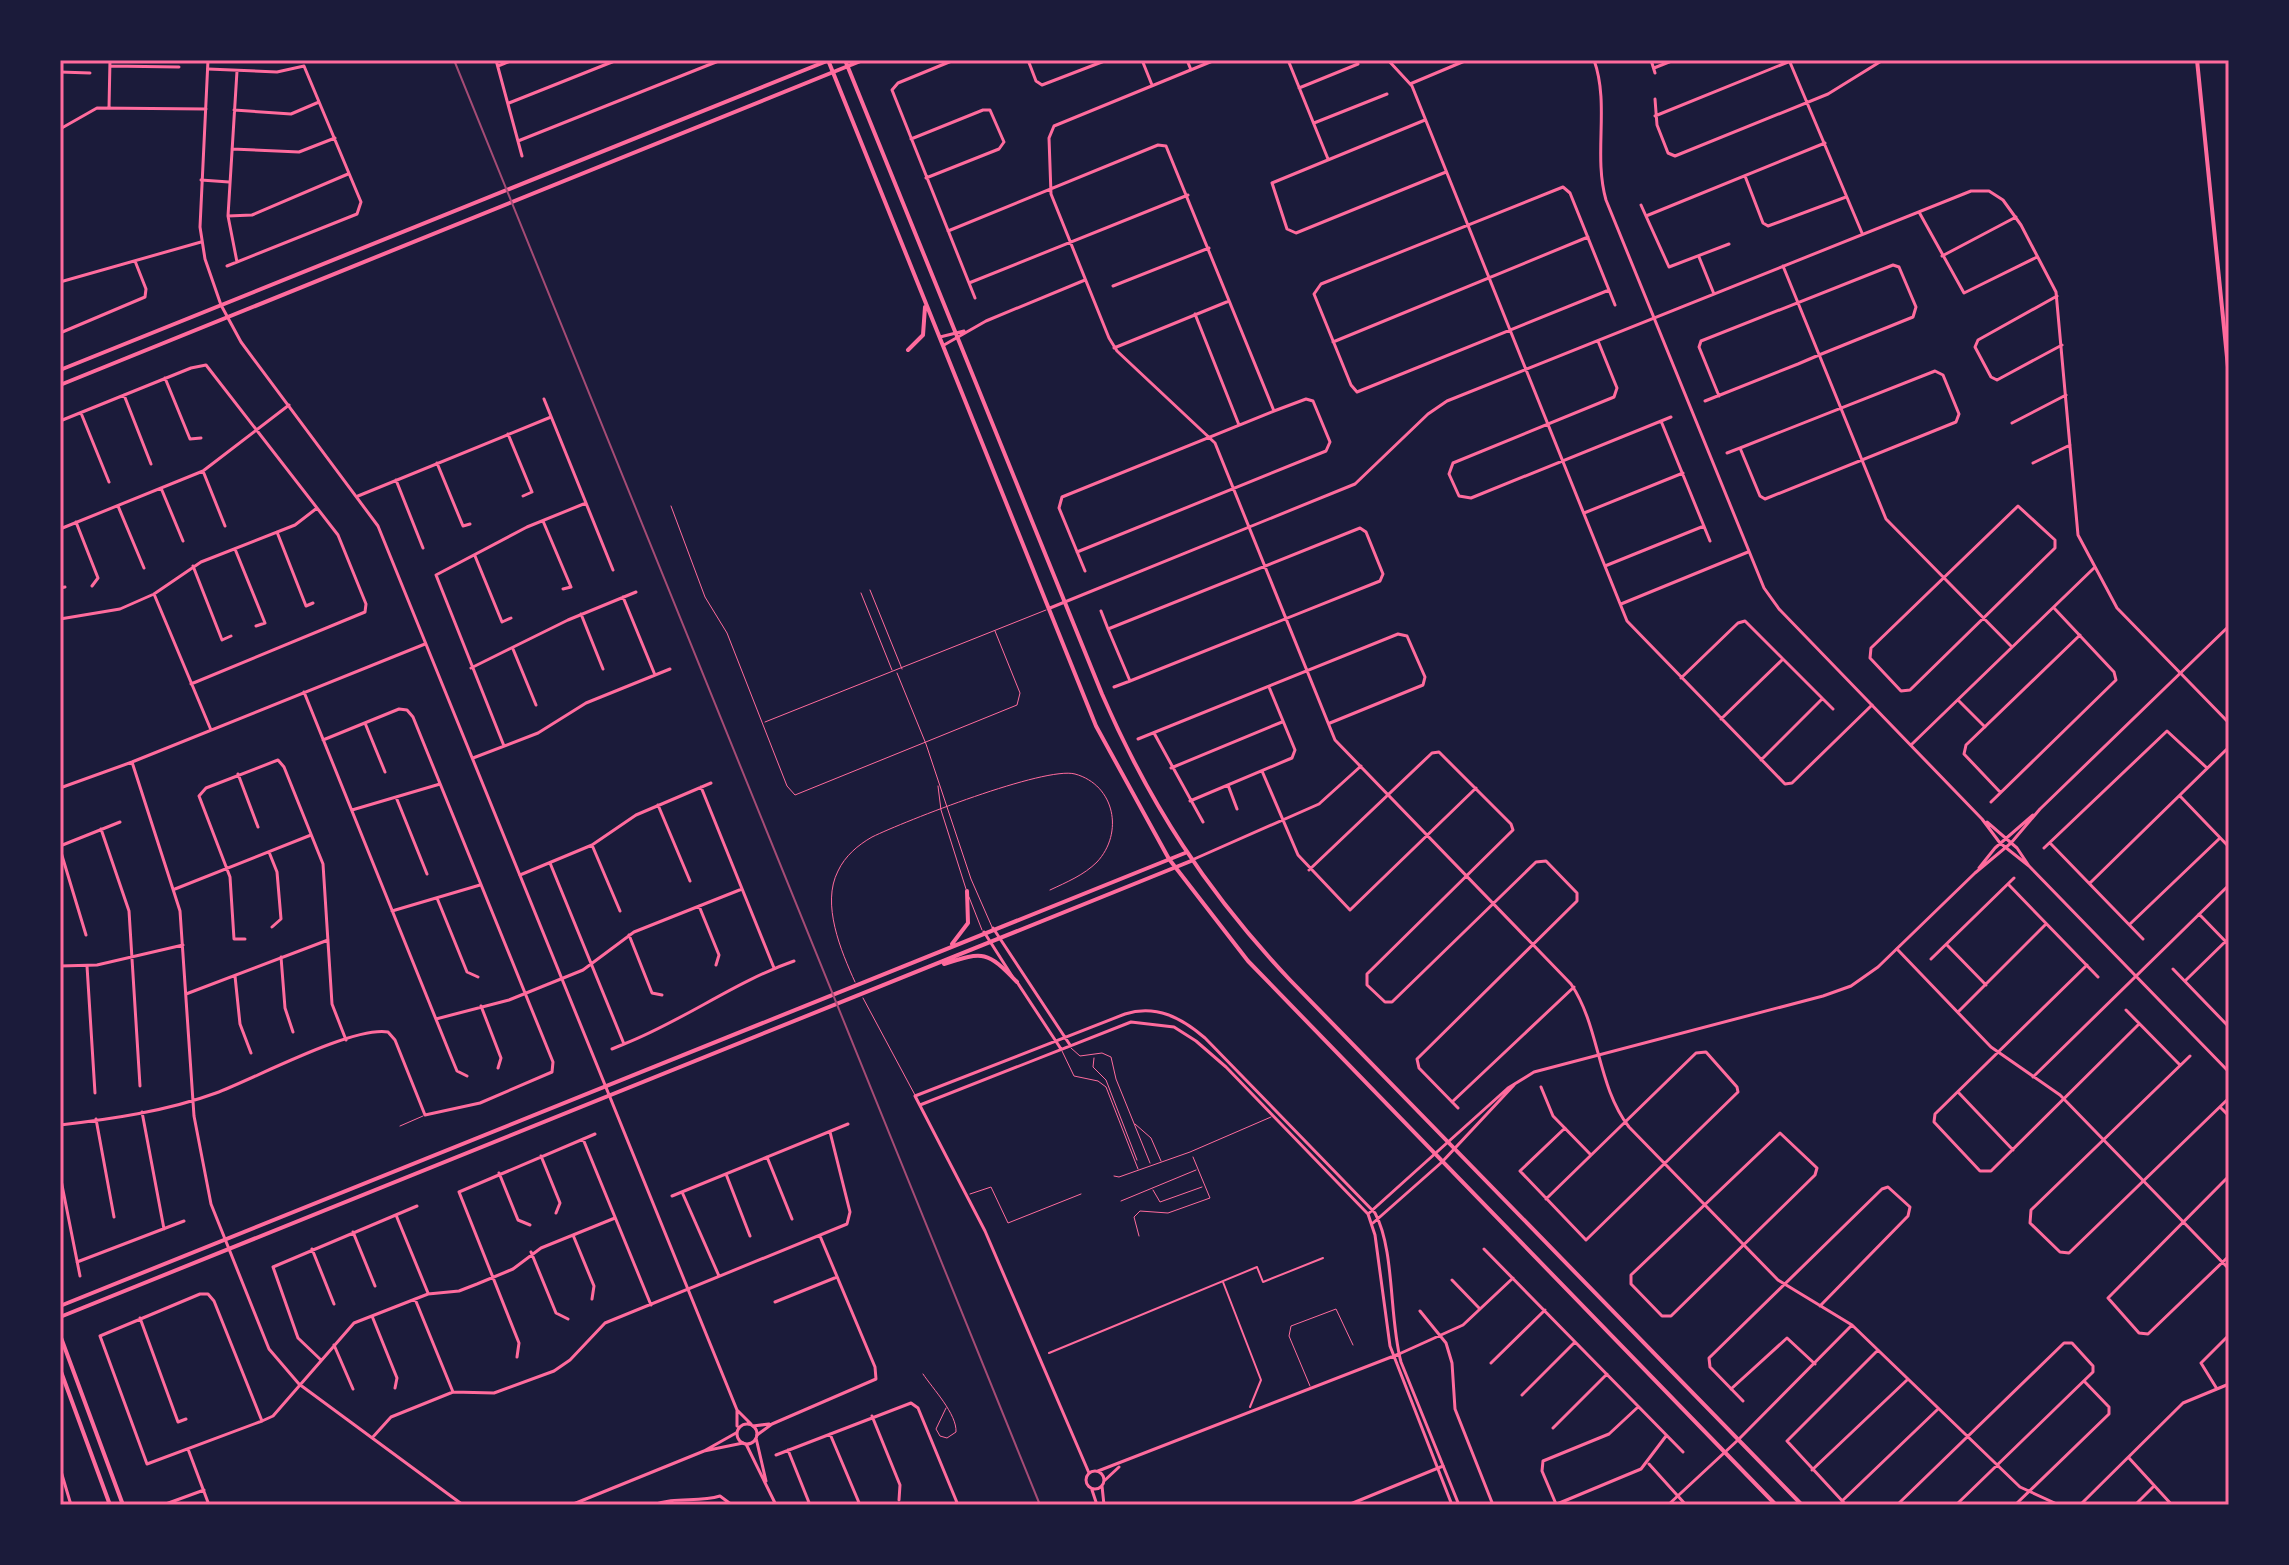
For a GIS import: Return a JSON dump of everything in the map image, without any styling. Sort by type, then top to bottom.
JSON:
[{"type":"main road","points":[[60,370],[529,184],[828,60],[1107,749],[1169,859],[1248,961],[1776,1505]]},
{"type":"main road","points":[[60,385],[832,72],[846,63],[863,60]]},
{"type":"main road","points":[[2197,60],[2229,377]]},
{"type":"main road","points":[[846,63],[1121,740],[1150,797],[1185,853],[1262,951],[1802,1505]]},
{"type":"main road","points":[[908,350],[923,335],[925,302]]},
{"type":"main road","points":[[60,1306],[1185,853]]},
{"type":"main road","points":[[60,1317],[1191,861]]},
{"type":"main road","points":[[951,945],[968,923],[967,891]]},
{"type":"main road","points":[[933,967],[980,954],[994,959],[1017,982]]},
{"type":"main road","points":[[60,1335],[123,1505]]},
{"type":"main road","points":[[60,1369],[110,1505]]},
{"type":"street","points":[[109,108],[110,60]]},
{"type":"street","points":[[208,60],[201,242],[221,305],[226,317],[378,526],[737,1410],[737,1431],[776,1505]]},
{"type":"street","points":[[496,60],[522,156]]},
{"type":"street","points":[[498,66],[513,60]]},
{"type":"street","points":[[509,103],[617,60]]},
{"type":"street","points":[[518,141],[721,60]]},
{"type":"street","points":[[954,60],[893,86],[926,178],[975,298]]},
{"type":"street","points":[[1028,60],[1036,81],[1042,85],[1107,60]]},
{"type":"street","points":[[1142,60],[1152,85]]},
{"type":"street","points":[[1187,60],[1191,70]]},
{"type":"street","points":[[1215,60],[1054,126],[1049,138],[1050,189],[1114,348],[1210,436],[1335,740],[1574,987],[1624,1121],[1784,1285],[1852,1325],[1937,1410],[1968,1435],[2027,1493],[2059,1505]]},
{"type":"street","points":[[1288,60],[1328,159]]},
{"type":"street","points":[[1388,60],[1410,84],[1630,625],[1783,783],[1791,784],[1872,705]]},
{"type":"street","points":[[1410,84],[1467,60]]},
{"type":"street","points":[[1594,60],[1601,93],[1604,193],[1748,552],[1775,604],[1982,819],[2000,843],[2029,866]]},
{"type":"street","points":[[1651,60],[1655,73]]},
{"type":"street","points":[[1654,68],[1674,60]]},
{"type":"street","points":[[1655,99],[1655,116],[1668,153],[1675,156],[1833,92],[1883,60]]},
{"type":"street","points":[[1655,116],[1789,61],[1863,234]]},
{"type":"street","points":[[1299,88],[1358,64]]},
{"type":"street","points":[[110,66],[179,67]]},
{"type":"street","points":[[208,69],[277,72],[304,66],[361,202],[357,214],[227,266]]},
{"type":"street","points":[[237,70],[228,216],[237,262]]},
{"type":"street","points":[[60,72],[90,73]]},
{"type":"street","points":[[1314,123],[1387,94]]},
{"type":"street","points":[[234,110],[291,114],[320,101]]},
{"type":"street","points":[[60,129],[89,110],[206,109]]},
{"type":"street","points":[[911,139],[983,110],[990,110],[999,125],[1004,142],[999,149],[926,178]]},
{"type":"street","points":[[1425,120],[1272,183],[1272,191],[1291,232],[1299,232],[1446,172]]},
{"type":"street","points":[[232,149],[299,152],[335,138]]},
{"type":"street","points":[[1646,216],[1825,143]]},
{"type":"street","points":[[948,231],[1161,144],[1168,148],[1188,195],[1274,411]]},
{"type":"street","points":[[228,216],[252,215],[349,174]]},
{"type":"street","points":[[1745,176],[1763,223],[1768,226],[1847,196]]},
{"type":"street","points":[[201,180],[230,182]]},
{"type":"street","points":[[1609,290],[1357,392],[1351,385],[1314,294],[1315,288],[1563,187],[1570,193],[1588,237],[1615,305]]},
{"type":"street","points":[[1048,609],[1355,484],[1440,405],[1974,190],[1989,191],[2003,200],[2016,217],[2057,296],[2076,530],[2117,608],[2229,723]]},
{"type":"street","points":[[969,283],[1188,195]]},
{"type":"street","points":[[1641,205],[1667,266],[1675,267],[1729,244]]},
{"type":"street","points":[[1919,212],[1961,291],[1967,294],[2038,257]]},
{"type":"street","points":[[1942,256],[2016,217]]},
{"type":"street","points":[[1333,342],[1588,237]]},
{"type":"street","points":[[60,282],[201,242]]},
{"type":"street","points":[[1113,286],[1209,248]]},
{"type":"street","points":[[1699,257],[1714,295]]},
{"type":"street","points":[[60,333],[145,297],[146,289],[135,261]]},
{"type":"street","points":[[1705,401],[1719,396],[1910,318],[1916,307],[1899,267],[1894,264],[1699,343],[1719,396]]},
{"type":"street","points":[[1783,266],[1886,519],[2012,647]]},
{"type":"street","points":[[939,337],[964,331],[1085,280]]},
{"type":"street","points":[[2057,296],[1978,340],[1975,347],[1991,377],[1997,380],[2062,345]]},
{"type":"street","points":[[1114,348],[1230,300]]},
{"type":"street","points":[[1195,314],[1239,425]]},
{"type":"street","points":[[943,345],[958,339],[964,331]]},
{"type":"street","points":[[1598,341],[1617,393],[1453,463],[1449,474],[1459,496],[1467,499],[1671,417]]},
{"type":"street","points":[[60,421],[198,365],[208,367],[342,543],[366,604],[365,612],[191,684]]},
{"type":"street","points":[[1727,453],[1939,371],[1959,414],[1956,422],[1765,499],[1760,496],[1740,448]]},
{"type":"street","points":[[165,378],[190,439],[201,438]]},
{"type":"street","points":[[124,395],[151,464]]},
{"type":"street","points":[[2012,423],[2066,395]]},
{"type":"street","points":[[544,399],[613,570]]},
{"type":"street","points":[[1077,552],[1330,448],[1313,401],[1306,399],[1274,411],[1062,497],[1059,508],[1077,552],[1085,571]]},
{"type":"street","points":[[60,529],[203,471],[289,405]]},
{"type":"street","points":[[81,413],[109,482]]},
{"type":"street","points":[[358,496],[551,417]]},
{"type":"street","points":[[1661,421],[1710,541]]},
{"type":"street","points":[[508,434],[532,492],[523,496]]},
{"type":"street","points":[[2033,463],[2070,445]]},
{"type":"street","points":[[437,463],[463,526],[470,524]]},
{"type":"street","points":[[203,471],[225,526]]},
{"type":"street","points":[[1584,513],[1683,473]]},
{"type":"street","points":[[396,480],[423,548]]},
{"type":"street","points":[[60,482],[60,496]]},
{"type":"street","points":[[161,488],[183,541]]},
{"type":"street","points":[[504,746],[436,575],[586,503]]},
{"type":"street","points":[[118,506],[144,568]]},
{"type":"street","points":[[2017,507],[2023,507],[2052,536],[2055,548],[1905,692],[1870,658],[1871,648],[1944,577],[2017,507]]},
{"type":"street","points":[[60,619],[114,612],[154,594],[193,566],[297,523],[317,508]]},
{"type":"street","points":[[543,521],[571,587],[563,589]]},
{"type":"street","points":[[76,522],[98,578],[92,586]]},
{"type":"street","points":[[1605,566],[1704,526]]},
{"type":"street","points":[[1108,629],[1357,528],[1366,532],[1383,574],[1381,579],[1114,687]]},
{"type":"street","points":[[277,532],[306,606],[313,603]]},
{"type":"street","points":[[235,549],[265,623],[256,626]]},
{"type":"street","points":[[1621,604],[1748,552]]},
{"type":"street","points":[[475,556],[502,622],[511,618]]},
{"type":"street","points":[[193,566],[222,640],[231,636]]},
{"type":"street","points":[[1911,745],[2094,568]]},
{"type":"street","points":[[471,668],[581,614],[636,592]]},
{"type":"street","points":[[154,594],[211,730]]},
{"type":"street","points":[[623,597],[655,675]]},
{"type":"street","points":[[1991,802],[2116,678],[2054,608]]},
{"type":"street","points":[[1101,611],[1130,681]]},
{"type":"street","points":[[581,614],[603,669]]},
{"type":"street","points":[[1681,678],[1742,621],[1748,623],[1833,709]]},
{"type":"street","points":[[1975,873],[2000,843],[2040,809],[2229,626]]},
{"type":"street","points":[[1138,739],[1398,634],[1409,638],[1425,677],[1423,685],[1328,724]]},
{"type":"street","points":[[2001,792],[1964,754],[1966,745],[2080,635]]},
{"type":"street","points":[[60,788],[427,643]]},
{"type":"street","points":[[513,649],[536,705]]},
{"type":"street","points":[[1721,719],[1783,659]]},
{"type":"street","points":[[473,758],[544,730],[586,703],[670,669]]},
{"type":"street","points":[[1190,801],[1294,755],[1269,687]]},
{"type":"street","points":[[304,692],[457,1071],[467,1076]]},
{"type":"street","points":[[1761,760],[1822,699]]},
{"type":"street","points":[[1958,700],[1985,727]]},
{"type":"street","points":[[60,1125],[142,1112],[192,1100],[346,1040],[379,1031],[392,1035],[425,1115],[480,1103],[552,1072],[553,1062],[409,712],[399,709],[323,740]]},
{"type":"street","points":[[1171,768],[1283,721]]},
{"type":"street","points":[[365,723],[385,772]]},
{"type":"street","points":[[2044,848],[2167,731],[2207,768]]},
{"type":"street","points":[[1154,733],[1203,822]]},
{"type":"street","points":[[2090,883],[2229,747]]},
{"type":"street","points":[[1309,870],[1435,752],[1441,753],[1511,824],[1513,830],[1367,974],[1367,985],[1385,1002],[1392,1002],[1536,862],[1546,861],[1579,899],[1417,1059],[1419,1068],[1458,1108]]},
{"type":"street","points":[[245,939],[234,939],[227,869],[199,796],[206,788],[271,760],[280,762],[323,868],[332,1004],[346,1040]]},
{"type":"street","points":[[132,762],[175,889],[183,945],[192,1100],[211,1204],[269,1349],[299,1384],[463,1505]]},
{"type":"street","points":[[1191,861],[1198,854],[1327,799],[1361,766]]},
{"type":"street","points":[[1262,771],[1295,851],[1309,870],[1351,910],[1476,788]]},
{"type":"street","points":[[238,774],[258,827]]},
{"type":"street","points":[[520,875],[592,845],[636,815],[711,783]]},
{"type":"street","points":[[352,810],[440,784]]},
{"type":"street","points":[[1228,785],[1237,809]]},
{"type":"street","points":[[701,787],[774,968]]},
{"type":"street","points":[[2180,796],[2229,847]]},
{"type":"street","points":[[396,797],[427,874]]},
{"type":"street","points":[[658,805],[690,881]]},
{"type":"street","points":[[1368,1214],[1514,1085],[1540,1069],[1834,993],[1871,973],[1975,873],[2006,848],[2040,809]]},
{"type":"street","points":[[1982,819],[2011,843],[2029,866],[2229,1072]]},
{"type":"street","points":[[86,935],[60,847],[120,822]]},
{"type":"street","points":[[101,829],[128,906],[140,1086]]},
{"type":"street","points":[[175,889],[311,835]]},
{"type":"street","points":[[2129,924],[2220,838]]},
{"type":"street","points":[[2050,843],[2143,939]]},
{"type":"street","points":[[592,845],[620,911]]},
{"type":"street","points":[[269,852],[277,872],[281,919],[272,927]]},
{"type":"street","points":[[1185,853],[1198,854]]},
{"type":"street","points":[[550,863],[624,1044]]},
{"type":"street","points":[[1931,959],[2014,878]]},
{"type":"street","points":[[2008,884],[2098,977]]},
{"type":"street","points":[[392,911],[481,885]]},
{"type":"street","points":[[2033,1077],[2229,885]]},
{"type":"street","points":[[436,1019],[525,994],[562,979],[592,965],[629,935],[742,889]]},
{"type":"street","points":[[437,898],[467,972],[478,977]]},
{"type":"street","points":[[699,906],[718,952],[716,965]]},
{"type":"street","points":[[2185,982],[2228,942],[2199,914]]},
{"type":"street","points":[[1957,1013],[2046,924]]},
{"type":"street","points":[[993,928],[1070,1045]]},
{"type":"street","points":[[984,932],[1061,1049]]},
{"type":"street","points":[[629,935],[652,993],[662,995]]},
{"type":"street","points":[[186,994],[328,940]]},
{"type":"street","points":[[1946,944],[1986,985]]},
{"type":"street","points":[[60,966],[87,966],[183,945]]},
{"type":"street","points":[[1897,949],[1999,1053],[2063,1098],[2229,1269]]},
{"type":"street","points":[[281,957],[285,1008],[293,1032]]},
{"type":"street","points":[[612,1049],[671,1025],[748,979],[794,961]]},
{"type":"street","points":[[2087,965],[1933,1117],[1947,1136],[1983,1172],[1991,1171],[2139,1024]]},
{"type":"street","points":[[87,966],[95,1093]]},
{"type":"street","points":[[2173,969],[2229,1027]]},
{"type":"street","points":[[235,976],[240,1024],[251,1053]]},
{"type":"street","points":[[1452,1102],[1574,987]]},
{"type":"street","points":[[481,1006],[500,1053],[498,1068]]},
{"type":"street","points":[[1152,1010],[1153,1022]]},
{"type":"street","points":[[1097,1505],[1085,1481],[1089,1473],[1029,1327],[968,1195],[915,1096],[1133,1011],[1152,1010],[1172,1015],[1198,1032],[1279,1110],[1374,1210],[1379,1220],[1399,1354],[1459,1505]]},
{"type":"street","points":[[2126,1010],[2180,1065]]},
{"type":"street","points":[[920,1105],[1131,1022],[1153,1022],[1174,1027],[1188,1035],[1273,1115],[1368,1214],[1373,1223],[1393,1356],[1452,1505]]},
{"type":"street","points":[[1546,1199],[1624,1121],[1702,1051],[1735,1082],[1738,1092],[1586,1240],[1546,1199],[1520,1171],[1565,1128]]},
{"type":"street","points":[[2190,1056],[2031,1210],[2030,1223],[2060,1252],[2069,1253],[2229,1098]]},
{"type":"street","points":[[1373,1223],[1442,1162],[1514,1085]]},
{"type":"street","points":[[1541,1087],[1551,1113],[1591,1155]]},
{"type":"street","points":[[1958,1092],[2013,1150]]},
{"type":"street","points":[[2220,1107],[2229,1116]]},
{"type":"street","points":[[142,1112],[164,1229]]},
{"type":"street","points":[[96,1119],[114,1217]]},
{"type":"street","points":[[672,1196],[848,1124]]},
{"type":"street","points":[[372,1438],[391,1417],[453,1392],[494,1393],[554,1371],[570,1360],[605,1323],[844,1226],[850,1217],[830,1132]]},
{"type":"street","points":[[517,1357],[519,1343],[459,1198],[461,1189],[595,1134]]},
{"type":"street","points":[[1776,1134],[1785,1134],[1817,1168],[1815,1175],[1668,1317],[1662,1316],[1631,1284],[1631,1275],[1704,1204],[1776,1134]]},
{"type":"street","points":[[583,1139],[651,1305]]},
{"type":"street","points":[[541,1156],[560,1203],[556,1213]]},
{"type":"street","points":[[767,1157],[792,1219]]},
{"type":"street","points":[[499,1173],[518,1220],[530,1225]]},
{"type":"street","points":[[726,1174],[750,1236]]},
{"type":"street","points":[[60,1175],[80,1276]]},
{"type":"street","points":[[2229,1176],[2109,1293],[2109,1303],[2139,1333],[2148,1334],[2229,1256]]},
{"type":"street","points":[[1743,1401],[1708,1363],[1709,1358],[1882,1189],[1888,1187],[1910,1207],[1908,1216],[1820,1306]]},
{"type":"street","points":[[682,1192],[719,1277]]},
{"type":"street","points":[[321,1360],[301,1343],[272,1270],[276,1263],[417,1206]]},
{"type":"street","points":[[396,1215],[428,1294]]},
{"type":"street","points":[[262,1421],[214,1301],[208,1294],[200,1294],[100,1336],[146,1463],[188,1449],[262,1421],[273,1416],[349,1327],[428,1294],[459,1291],[492,1278],[513,1269],[531,1252],[615,1218]]},
{"type":"street","points":[[77,1262],[184,1221]]},
{"type":"street","points":[[353,1232],[375,1286]]},
{"type":"street","points":[[573,1235],[594,1286],[592,1299]]},
{"type":"street","points":[[704,1451],[744,1444],[772,1424],[873,1383],[876,1372],[820,1236]]},
{"type":"street","points":[[312,1249],[334,1304]]},
{"type":"street","points":[[1484,1249],[1683,1452]]},
{"type":"street","points":[[531,1252],[556,1313],[568,1319]]},
{"type":"street","points":[[1049,1353],[1257,1267],[1263,1282],[1323,1258]]},
{"type":"street","points":[[775,1302],[837,1277]]},
{"type":"street","points":[[1089,1473],[1122,1465],[1443,1336],[1463,1325],[1513,1278]]},
{"type":"street","points":[[1452,1280],[1481,1309]]},
{"type":"street","points":[[1223,1281],[1261,1380],[1250,1407]]},
{"type":"street","points":[[414,1299],[453,1392]]},
{"type":"street","points":[[1491,1363],[1545,1310]]},
{"type":"street","points":[[1420,1311],[1443,1336],[1452,1363],[1455,1409],[1493,1505]]},
{"type":"street","points":[[372,1316],[397,1378],[395,1388]]},
{"type":"street","points":[[140,1318],[178,1422],[186,1419]]},
{"type":"street","points":[[1668,1505],[1738,1440],[1852,1325]]},
{"type":"street","points":[[2217,1389],[2201,1363],[2229,1335]]},
{"type":"street","points":[[1731,1389],[1787,1338],[1815,1364]]},
{"type":"street","points":[[1522,1395],[1575,1342]]},
{"type":"street","points":[[1897,1505],[2064,1343],[2072,1343],[2093,1366],[2093,1372],[1956,1505]]},
{"type":"street","points":[[334,1345],[353,1389]]},
{"type":"street","points":[[1878,1350],[1787,1439],[1787,1444],[1844,1503],[1937,1410]]},
{"type":"street","points":[[1553,1428],[1607,1374]]},
{"type":"street","points":[[1812,1470],[1907,1380]]},
{"type":"street","points":[[2015,1505],[2109,1414],[2109,1407],[2084,1381]]},
{"type":"street","points":[[2080,1505],[2183,1403],[2229,1384]]},
{"type":"street","points":[[776,1455],[904,1404],[916,1405],[957,1505]]},
{"type":"street","points":[[1638,1407],[1609,1434],[1543,1461],[1542,1471],[1555,1505],[1649,1464],[1667,1435]]},
{"type":"street","points":[[737,1410],[752,1425],[766,1482]]},
{"type":"street","points":[[872,1416],[900,1485],[899,1500]]},
{"type":"street","points":[[571,1505],[584,1503],[704,1451],[737,1431],[752,1425],[772,1424]]},
{"type":"street","points":[[830,1434],[860,1505]]},
{"type":"street","points":[[188,1449],[209,1505]]},
{"type":"street","points":[[788,1450],[810,1505]]},
{"type":"street","points":[[2128,1458],[2172,1505]]},
{"type":"street","points":[[1649,1464],[1686,1505]]},
{"type":"street","points":[[1091,1488],[1103,1483],[1122,1465]]},
{"type":"street","points":[[1348,1505],[1443,1466]]},
{"type":"street","points":[[60,1468],[71,1505]]},
{"type":"street","points":[[1098,1471],[1103,1483],[1104,1505]]},
{"type":"street","points":[[2135,1505],[2154,1486]]},
{"type":"street","points":[[163,1505],[204,1490]]},
{"type":"street","points":[[653,1505],[723,1496],[732,1505]]},
{"type":"lane","points":[[671,506],[705,597],[727,633],[787,786],[797,795],[1019,703],[1020,693],[995,631]]},
{"type":"lane","points":[[870,590],[902,669]]},
{"type":"lane","points":[[861,593],[926,744],[966,866],[993,928]]},
{"type":"lane","points":[[762,723],[1048,609]]},
{"type":"lane","points":[[915,1096],[853,976],[832,914],[832,895],[838,870],[856,848],[871,838],[1051,772],[1076,774],[1095,784],[1106,796],[1112,812],[1111,839],[1088,870],[1050,890]]},
{"type":"lane","points":[[938,784],[941,810],[967,891],[984,932]]},
{"type":"lane","points":[[1070,1045],[1080,1056],[1106,1053],[1111,1057],[1151,1165]]},
{"type":"lane","points":[[1061,1049],[1074,1076],[1100,1082],[1106,1087],[1138,1169]]},
{"type":"lane","points":[[1095,1056],[1093,1067],[1106,1080],[1138,1159],[1136,1164]]},
{"type":"lane","points":[[1114,1176],[1259,1125],[1279,1110]]},
{"type":"lane","points":[[400,1126],[425,1115]]},
{"type":"lane","points":[[1133,1122],[1151,1138],[1161,1161]]},
{"type":"lane","points":[[1139,1236],[1134,1217],[1137,1213],[1149,1209],[1168,1213],[1210,1198],[1193,1157]]},
{"type":"lane","points":[[1121,1201],[1198,1169]]},
{"type":"lane","points":[[1152,1188],[1160,1202],[1205,1186]]},
{"type":"lane","points":[[968,1195],[991,1187],[1008,1223],[1081,1194]]},
{"type":"lane","points":[[1311,1389],[1291,1341],[1291,1326],[1337,1310],[1353,1345]]},
{"type":"lane","points":[[923,1374],[946,1408],[956,1429],[947,1438],[940,1436],[936,1429],[946,1408]]},
{"type":"railway","points":[[454,60],[1040,1505]]}]
